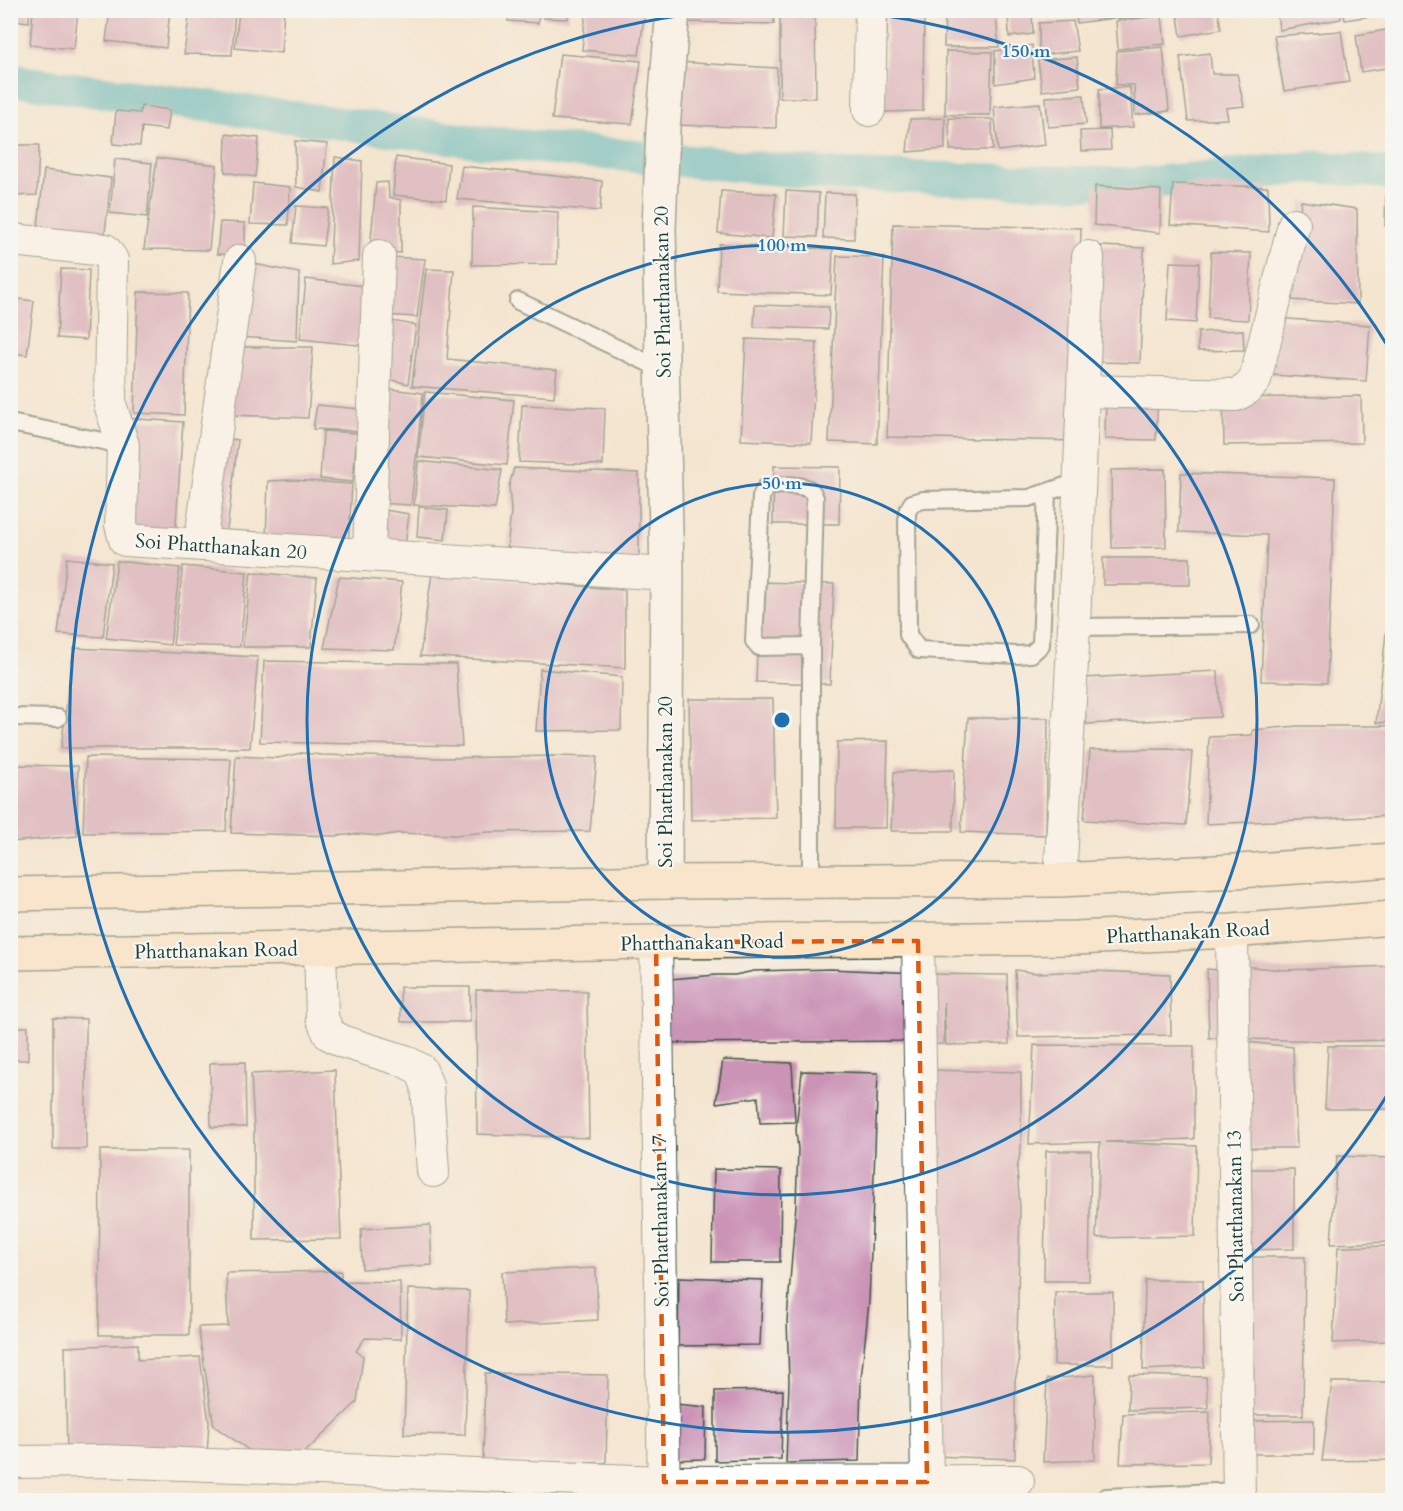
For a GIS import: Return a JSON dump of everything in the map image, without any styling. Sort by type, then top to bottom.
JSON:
[{"type":"main road","points":[[10,894],[665,882],[1060,880],[1392,860]]},
{"type":"main road","name":"Phatthanakan Road","points":[[10,953],[656,942],[1076,938],[1232,931],[1392,918]]},
{"type":"street","name":"Soi Phatthanakan 20","points":[[665,882],[667,574],[659,228],[663,128],[673,10]]},
{"type":"street","points":[[870,110],[871,10]]},
{"type":"street","points":[[1083,391],[1236,395],[1247,389],[1255,380],[1294,225]]},
{"type":"street","name":"Soi Phatthanakan 20","points":[[14,240],[105,250],[112,260],[110,404],[123,446],[121,525],[123,538],[136,542],[667,574]]},
{"type":"street","points":[[369,555],[379,256]]},
{"type":"street","points":[[1060,880],[1074,627],[1088,257]]},
{"type":"street","points":[[200,545],[240,261]]},
{"type":"street","name":"Soi Phatthanakan 13","points":[[1232,931],[1238,1496]]},
{"type":"street","points":[[918,940],[927,1482]]},
{"type":"street","name":"Soi Phatthanakan 17","points":[[656,942],[664,1491]]},
{"type":"street","points":[[320,949],[322,1018],[329,1034],[353,1045],[405,1061],[421,1070],[427,1085],[433,1171]]},
{"type":"street","points":[[10,1462],[104,1461],[664,1491],[1018,1481]]},
{"type":"lane","points":[[518,301],[663,370]]},
{"type":"lane","points":[[10,423],[123,446]]},
{"type":"lane","points":[[1047,492],[1041,645],[1031,654],[1017,656],[919,650],[908,635],[907,512],[912,504],[923,500],[1020,499],[1080,481]]},
{"type":"lane","points":[[811,646],[759,646],[754,641],[761,497],[765,488],[772,485],[806,487],[812,491],[814,498],[811,646],[811,883]]},
{"type":"lane","points":[[1074,627],[1251,625]]},
{"type":"lane","points":[[10,717],[58,718]]},
{"type":"lane","points":[[1106,1497],[1238,1496]]},
{"type":"highlighted area","points":[[918,941],[927,1482],[664,1482],[656,942]]},
{"type":"building","points":[[10,10],[29,10],[29,22],[10,20]]},
{"type":"building","points":[[33,10],[78,10],[74,49],[30,45]]},
{"type":"building","points":[[110,10],[170,10],[166,48],[106,41]]},
{"type":"building","points":[[190,10],[235,10],[232,55],[184,54]]},
{"type":"building","points":[[239,10],[284,10],[281,53],[235,48]]},
{"type":"building","points":[[510,10],[539,10],[538,23],[508,21]]},
{"type":"building","points":[[544,10],[569,10],[568,19],[543,18]]},
{"type":"building","points":[[586,10],[645,10],[639,55],[582,50]]},
{"type":"building","points":[[687,10],[774,10],[774,24],[686,22]]},
{"type":"building","points":[[780,10],[815,10],[816,98],[780,98]]},
{"type":"building","points":[[888,10],[924,10],[923,111],[883,112]]},
{"type":"building","points":[[945,10],[978,10],[978,15],[996,17],[999,47],[944,47]]},
{"type":"building","points":[[1008,10],[1032,10],[1033,34],[1009,37]]},
{"type":"building","points":[[1075,10],[1113,10],[1114,18],[1077,23]]},
{"type":"building","points":[[1115,10],[1160,10],[1161,15],[1117,19]]},
{"type":"building","points":[[1177,10],[1218,10],[1221,29],[1181,36]]},
{"type":"building","points":[[1277,10],[1340,10],[1341,19],[1279,30]]},
{"type":"building","points":[[1343,10],[1392,10],[1392,13],[1345,20]]},
{"type":"building","points":[[1162,16],[1165,44],[1118,49],[1116,21]]},
{"type":"building","points":[[1073,21],[1078,51],[1039,55],[1039,23]]},
{"type":"building","points":[[1392,29],[1392,67],[1361,72],[1356,35]]},
{"type":"building","points":[[1341,31],[1349,82],[1284,91],[1274,36]]},
{"type":"building","points":[[1032,45],[1034,78],[995,84],[995,51]]},
{"type":"building","points":[[1163,47],[1169,111],[1135,115],[1134,85],[1116,85],[1117,51]]},
{"type":"building","points":[[946,51],[992,52],[990,115],[945,115]]},
{"type":"building","points":[[1210,53],[1212,74],[1237,74],[1244,106],[1226,108],[1228,119],[1188,121],[1180,57]]},
{"type":"building","points":[[560,54],[641,61],[632,124],[552,119]]},
{"type":"building","points":[[1077,57],[1080,87],[1042,91],[1038,60]]},
{"type":"building","points":[[679,62],[777,68],[776,128],[675,125]]},
{"type":"building","points":[[1130,87],[1133,127],[1099,129],[1099,89]]},
{"type":"building","points":[[1084,95],[1086,124],[1048,127],[1046,97]]},
{"type":"building","points":[[1040,103],[1045,145],[998,151],[994,107]]},
{"type":"building","points":[[141,106],[170,110],[167,130],[142,127],[140,146],[113,144],[116,111],[140,113]]},
{"type":"building","points":[[945,118],[945,149],[907,152],[910,119]]},
{"type":"building","points":[[949,118],[992,119],[993,150],[950,150]]},
{"type":"building","points":[[1110,130],[1111,150],[1081,151],[1080,131]]},
{"type":"building","points":[[226,134],[259,138],[255,177],[225,172]]},
{"type":"building","points":[[295,141],[327,144],[322,192],[296,187]]},
{"type":"building","points":[[10,145],[39,145],[37,195],[10,196]]},
{"type":"building","points":[[335,157],[362,161],[359,261],[330,264]]},
{"type":"building","points":[[396,157],[449,164],[446,200],[393,195]]},
{"type":"building","points":[[157,158],[217,165],[209,250],[144,249]]},
{"type":"building","points":[[115,159],[152,163],[147,217],[110,213]]},
{"type":"building","points":[[462,166],[602,181],[600,211],[457,199]]},
{"type":"building","points":[[44,170],[111,178],[104,242],[37,236]]},
{"type":"building","points":[[388,182],[389,197],[401,200],[401,253],[370,250],[376,183]]},
{"type":"building","points":[[253,183],[290,187],[288,225],[250,224]]},
{"type":"building","points":[[1173,184],[1268,187],[1269,232],[1170,225]]},
{"type":"building","points":[[1095,186],[1161,190],[1160,233],[1094,225]]},
{"type":"building","points":[[1386,190],[1392,190],[1392,226],[1385,226]]},
{"type":"building","points":[[721,191],[776,194],[772,238],[718,233]]},
{"type":"building","points":[[786,191],[819,193],[817,237],[784,236]]},
{"type":"building","points":[[825,193],[855,194],[854,239],[823,238]]},
{"type":"building","points":[[1301,201],[1357,209],[1358,304],[1290,300]]},
{"type":"building","points":[[296,206],[328,208],[323,246],[292,243]]},
{"type":"building","points":[[473,207],[558,212],[557,264],[472,265]]},
{"type":"building","points":[[220,222],[245,223],[245,255],[217,254]]},
{"type":"building","points":[[893,224],[1081,228],[1075,441],[887,437]]},
{"type":"building","points":[[719,244],[833,249],[831,295],[717,291]]},
{"type":"building","points":[[1101,246],[1144,248],[1140,363],[1097,362]]},
{"type":"building","points":[[1211,252],[1251,253],[1248,320],[1208,318]]},
{"type":"building","points":[[837,256],[884,257],[877,444],[829,442]]},
{"type":"building","points":[[389,257],[425,259],[417,317],[382,315]]},
{"type":"building","points":[[245,262],[299,273],[297,341],[238,337]]},
{"type":"building","points":[[1170,262],[1199,263],[1196,323],[1167,321]]},
{"type":"building","points":[[61,269],[89,270],[86,340],[57,338]]},
{"type":"building","points":[[426,269],[454,270],[447,359],[557,370],[554,397],[412,386]]},
{"type":"building","points":[[306,279],[372,287],[367,346],[300,339]]},
{"type":"building","points":[[138,292],[188,293],[184,415],[134,413]]},
{"type":"building","points":[[10,298],[34,301],[27,355],[10,353]]},
{"type":"building","points":[[755,305],[829,307],[828,329],[754,327]]},
{"type":"building","points":[[1275,318],[1370,325],[1366,381],[1271,375]]},
{"type":"building","points":[[385,320],[416,325],[408,384],[380,377]]},
{"type":"building","points":[[1243,330],[1244,350],[1198,351],[1198,332]]},
{"type":"building","points":[[746,339],[817,342],[811,443],[741,440]]},
{"type":"building","points":[[237,347],[313,347],[308,418],[231,415]]},
{"type":"building","points":[[390,389],[423,393],[411,505],[378,503]]},
{"type":"building","points":[[425,392],[514,400],[507,465],[418,457]]},
{"type":"building","points":[[1106,394],[1158,395],[1156,440],[1105,439]]},
{"type":"building","points":[[1361,396],[1362,443],[1224,445],[1223,398]]},
{"type":"building","points":[[317,405],[360,409],[358,431],[313,429]]},
{"type":"building","points":[[522,405],[605,408],[603,465],[519,462]]},
{"type":"building","points":[[122,418],[183,422],[175,538],[114,534]]},
{"type":"building","points":[[323,431],[357,433],[353,482],[320,479]]},
{"type":"building","points":[[207,436],[238,440],[226,538],[195,534]]},
{"type":"building","points":[[418,461],[502,470],[495,509],[414,505]]},
{"type":"building","points":[[774,466],[840,467],[839,524],[773,524]]},
{"type":"building","points":[[514,468],[639,473],[639,569],[506,560],[511,511],[509,486]]},
{"type":"building","points":[[1165,469],[1166,547],[1112,548],[1111,470]]},
{"type":"building","points":[[1181,473],[1335,478],[1327,683],[1261,681],[1267,535],[1179,532]]},
{"type":"building","points":[[293,480],[352,484],[348,548],[266,541],[268,481]]},
{"type":"building","points":[[419,507],[448,510],[445,540],[417,537]]},
{"type":"building","points":[[378,509],[409,514],[405,546],[373,544]]},
{"type":"building","points":[[67,558],[112,563],[103,637],[58,634]]},
{"type":"building","points":[[1103,558],[1190,558],[1190,585],[1103,585]]},
{"type":"building","points":[[117,561],[180,568],[170,645],[106,638]]},
{"type":"building","points":[[183,566],[247,572],[240,647],[173,645]]},
{"type":"building","points":[[251,572],[317,578],[311,647],[243,647]]},
{"type":"building","points":[[432,573],[625,590],[625,668],[420,656]]},
{"type":"building","points":[[339,577],[402,582],[394,650],[324,648]]},
{"type":"building","points":[[759,582],[834,584],[830,684],[756,682]]},
{"type":"building","points":[[1386,633],[1392,633],[1392,722],[1376,723]]},
{"type":"building","points":[[74,648],[258,657],[250,748],[61,748]]},
{"type":"building","points":[[264,661],[456,664],[462,746],[260,742]]},
{"type":"building","points":[[540,669],[622,677],[621,730],[536,731]]},
{"type":"building","points":[[1218,671],[1220,717],[1086,724],[1083,678]]},
{"type":"building","points":[[689,699],[773,699],[776,818],[691,820]]},
{"type":"building","points":[[968,718],[1048,718],[1046,835],[961,832]]},
{"type":"building","points":[[1298,726],[1392,726],[1392,816],[1206,824],[1209,737],[1252,735],[1253,730]]},
{"type":"building","points":[[888,741],[886,828],[836,828],[837,742]]},
{"type":"building","points":[[1170,749],[1192,752],[1186,825],[1084,820],[1090,750]]},
{"type":"building","points":[[301,753],[441,758],[597,757],[590,831],[488,832],[454,835],[399,833],[381,836],[231,833],[236,756],[278,758]]},
{"type":"building","points":[[86,757],[231,759],[226,831],[83,833]]},
{"type":"building","points":[[10,765],[78,766],[77,836],[10,842]]},
{"type":"building","points":[[954,770],[953,831],[891,831],[894,772]]},
{"type":"building","points":[[1242,966],[1285,970],[1392,966],[1392,1040],[1242,1039]]},
{"type":"building","points":[[831,969],[915,973],[916,1041],[660,1043],[659,980],[735,975],[754,971]]},
{"type":"building","points":[[1207,969],[1228,971],[1226,1038],[1209,1038]]},
{"type":"building","points":[[1015,970],[1036,973],[1093,971],[1170,974],[1171,1035],[1018,1037]]},
{"type":"building","points":[[924,974],[1007,975],[1009,1044],[946,1045],[944,1002],[944,1044],[925,1045]]},
{"type":"building","points":[[400,987],[470,987],[470,1022],[401,1022]]},
{"type":"building","points":[[476,990],[587,991],[589,1138],[477,1134]]},
{"type":"building","points":[[53,1018],[86,1019],[86,1149],[53,1149]]},
{"type":"building","points":[[10,1027],[28,1027],[28,1060],[10,1060]]},
{"type":"building","points":[[1237,1041],[1293,1047],[1297,1148],[1241,1148]]},
{"type":"building","points":[[1034,1045],[1194,1046],[1194,1139],[1106,1142],[1197,1146],[1195,1236],[1096,1238],[1100,1142],[1029,1144]]},
{"type":"building","points":[[1328,1046],[1392,1046],[1392,1109],[1325,1109]]},
{"type":"building","points":[[723,1060],[792,1063],[795,1122],[760,1123],[758,1097],[716,1103]]},
{"type":"building","points":[[245,1062],[246,1127],[211,1127],[210,1063]]},
{"type":"building","points":[[335,1070],[341,1239],[254,1240],[254,1129],[251,1074]]},
{"type":"building","points":[[926,1070],[1021,1072],[1021,1148],[1017,1169],[1020,1208],[1017,1343],[1019,1362],[1015,1381],[1015,1459],[932,1456]]},
{"type":"building","points":[[802,1071],[878,1073],[869,1302],[861,1379],[859,1461],[786,1463],[789,1381],[787,1320],[796,1204],[798,1149],[796,1130]]},
{"type":"building","points":[[100,1150],[189,1150],[189,1335],[99,1335]]},
{"type":"building","points":[[1046,1151],[1091,1151],[1089,1281],[1044,1281]]},
{"type":"building","points":[[1337,1156],[1392,1158],[1392,1242],[1331,1244]]},
{"type":"building","points":[[714,1169],[781,1170],[780,1262],[712,1262]]},
{"type":"building","points":[[1243,1169],[1294,1169],[1294,1249],[1241,1250]]},
{"type":"building","points":[[430,1225],[432,1265],[362,1269],[361,1229]]},
{"type":"building","points":[[1392,1246],[1392,1341],[1333,1343],[1338,1247]]},
{"type":"building","points":[[1246,1257],[1305,1257],[1303,1415],[1244,1415]]},
{"type":"building","points":[[596,1268],[598,1320],[504,1325],[502,1272]]},
{"type":"building","points":[[341,1271],[341,1281],[400,1282],[401,1339],[365,1338],[356,1351],[363,1356],[357,1402],[302,1455],[256,1455],[214,1426],[198,1327],[228,1326],[226,1273]]},
{"type":"building","points":[[679,1277],[763,1280],[760,1345],[678,1346]]},
{"type":"building","points":[[1145,1280],[1203,1280],[1204,1367],[1143,1370]]},
{"type":"building","points":[[408,1289],[469,1291],[465,1435],[404,1434]]},
{"type":"building","points":[[1055,1292],[1113,1292],[1113,1365],[1054,1365]]},
{"type":"building","points":[[138,1344],[138,1360],[200,1357],[209,1423],[207,1454],[67,1455],[65,1347]]},
{"type":"building","points":[[485,1373],[608,1375],[606,1463],[483,1461]]},
{"type":"building","points":[[1095,1375],[1095,1460],[1043,1462],[1047,1379]]},
{"type":"building","points":[[1129,1375],[1206,1377],[1208,1408],[1128,1410]]},
{"type":"building","points":[[1332,1382],[1392,1382],[1392,1460],[1322,1461]]},
{"type":"building","points":[[783,1390],[781,1459],[715,1461],[715,1391]]},
{"type":"building","points":[[675,1404],[706,1407],[705,1459],[670,1460]]},
{"type":"building","points":[[1210,1412],[1208,1463],[1120,1464],[1123,1414]]},
{"type":"building","points":[[1314,1420],[1314,1454],[1243,1454],[1243,1421]]},
{"type":"waterway","points":[[10,80],[480,142],[837,175],[1134,184],[1317,167],[1392,173]]}]
